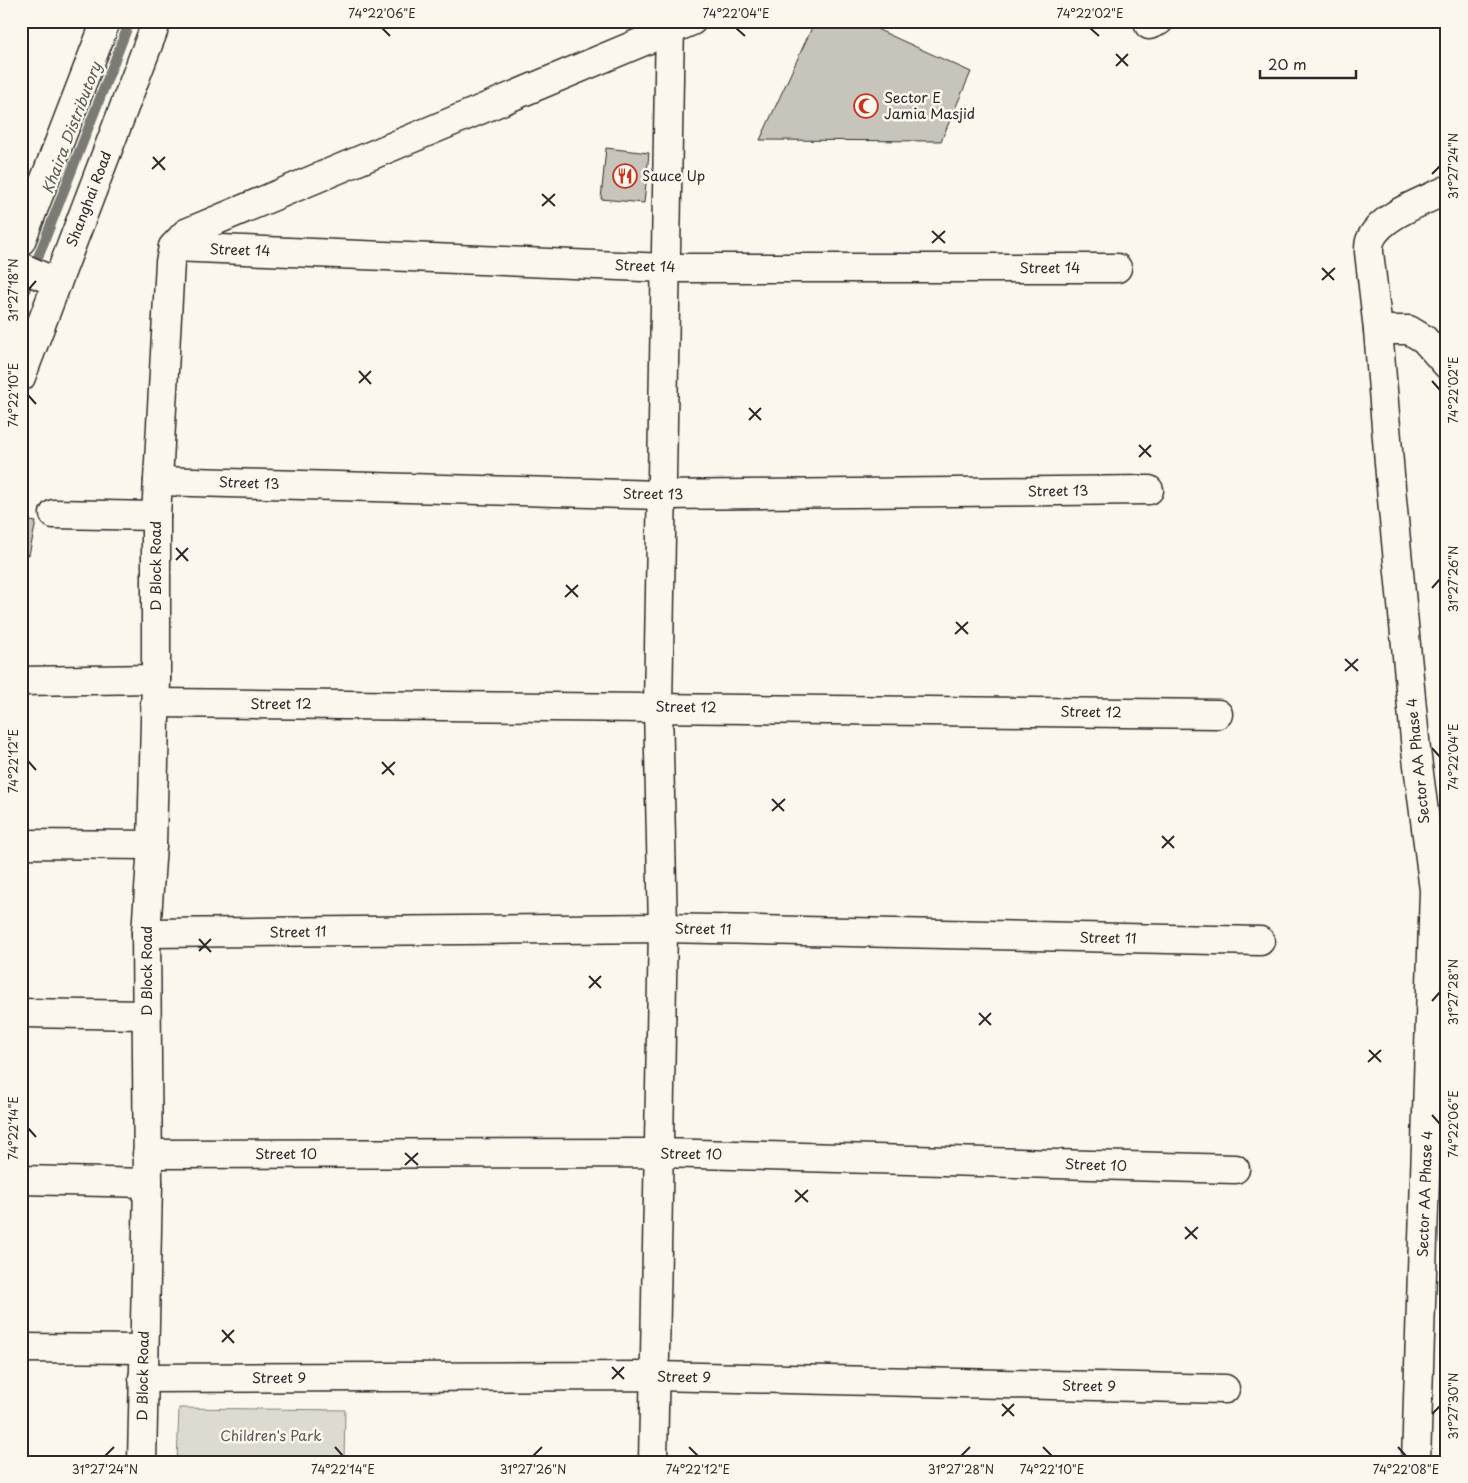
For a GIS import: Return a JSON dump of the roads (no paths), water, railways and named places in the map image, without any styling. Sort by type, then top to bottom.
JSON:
[{"type":"street","points":[[53,281],[22,258],[106,21]]},
{"type":"street","name":"Shanghai Road","points":[[21,377],[53,281],[157,21]]},
{"type":"street","points":[[173,247],[186,232],[677,25],[666,268],[660,495],[658,707],[663,928],[654,1462]]},
{"type":"street","name":"Sector AA Phase 4","points":[[1416,1462],[1434,890],[1416,750],[1378,330],[1369,252],[1370,240],[1381,225],[1395,215],[1447,190]]},
{"type":"street","name":"Street 14","points":[[173,247],[666,268],[1117,268]]},
{"type":"street","name":"D Block Road","points":[[142,1462],[148,1183],[146,933],[152,845],[156,516],[170,262],[173,247]]},
{"type":"street","points":[[1378,330],[1409,330],[1424,339],[1447,365]]},
{"type":"street","name":"Street 13","points":[[158,481],[660,495],[1149,490]]},
{"type":"street","points":[[54,514],[156,516]]},
{"type":"street","name":"Street 12","points":[[21,681],[155,691],[658,707],[1218,714]]},
{"type":"street","points":[[21,844],[152,845]]},
{"type":"street","name":"Street 11","points":[[146,933],[663,928],[1260,941]]},
{"type":"street","points":[[21,1013],[146,1015]]},
{"type":"street","name":"Street 10","points":[[147,1154],[660,1153],[1235,1169]]},
{"type":"street","points":[[21,1180],[148,1183]]},
{"type":"street","points":[[21,1348],[143,1350]]},
{"type":"street","name":"Street 9","points":[[143,1378],[654,1376],[1226,1389]]},
{"type":"waterway","name":"Khaira Distributory","points":[[21,301],[130,21]]},
{"type":"place","name":"Sector E Jamia Masjid","points":[[866,106]]},
{"type":"place","name":"Sauce Up","points":[[625,176]]},
{"type":"park label","name":"Children's Park","points":[[271,1436]]}]
